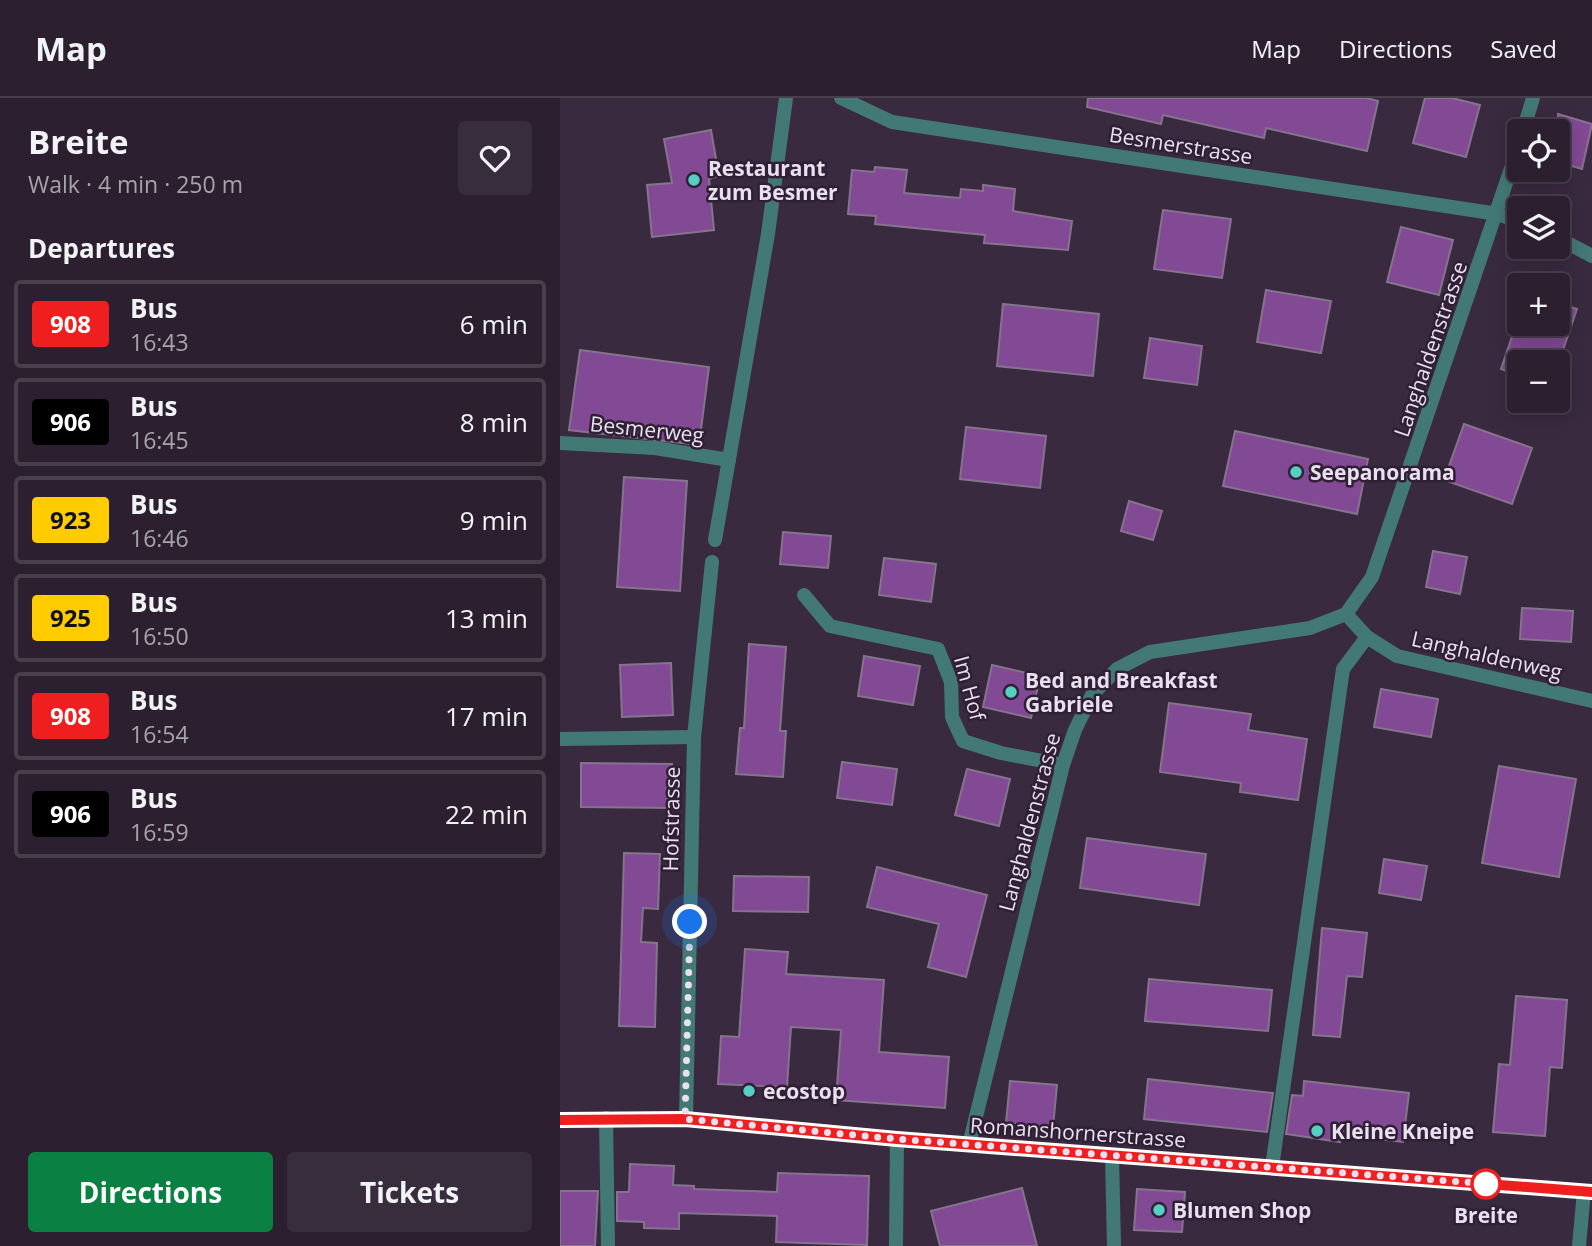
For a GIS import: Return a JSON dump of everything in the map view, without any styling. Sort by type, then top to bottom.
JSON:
[{"type":"street","points":[[715,540],[768,234],[786,98]]},
{"type":"street","name":"Besmerstrasse","points":[[841,98],[891,122],[1507,217]]},
{"type":"street","points":[[1527,119],[1533,98]]},
{"type":"street","name":"Langhaldenstrasse","points":[[969,1145],[1063,765],[1075,730],[1092,695],[1117,668],[1150,652],[1310,628],[1346,614],[1372,577],[1508,182]]},
{"type":"street","points":[[1570,244],[1592,256]]},
{"type":"street","name":"Besmerweg","points":[[560,443],[655,449],[729,460]]},
{"type":"street","name":"Hofstrasse","points":[[685,1119],[694,737],[712,562]]},
{"type":"street","name":"Im Hof","points":[[804,595],[830,626],[938,649],[951,682],[952,717],[963,741],[1001,753],[1063,765]]},
{"type":"street","name":"Langhaldenweg","points":[[1346,614],[1367,637],[1397,656],[1592,701]]},
{"type":"street","points":[[1272,1167],[1343,669],[1367,637]]},
{"type":"street","points":[[560,739],[694,737]]},
{"type":"street","points":[[606,1118],[608,1246]]},
{"type":"street","name":"Romanshornerstrasse","points":[[560,1120],[685,1119],[969,1145],[1588,1191]]},
{"type":"street","points":[[896,1246],[897,1139]]},
{"type":"street","points":[[1112,1156],[1114,1246]]},
{"type":"street","points":[[1579,1246],[1588,1191]]},
{"type":"building","points":[[1088,98],[1366,98],[1378,101],[1367,151],[1266,128],[1264,138],[1163,115],[1161,124],[1087,107]]},
{"type":"building","points":[[1425,98],[1452,98],[1480,105],[1466,157],[1413,143]]},
{"type":"building","points":[[1558,114],[1592,124],[1582,169],[1570,166],[1570,119],[1558,119]]},
{"type":"building","points":[[711,130],[719,176],[709,179],[714,230],[652,237],[647,185],[672,183],[664,139]]},
{"type":"building","points":[[875,167],[907,170],[904,193],[960,198],[961,189],[983,191],[983,185],[1015,189],[1013,211],[1072,221],[1068,250],[984,243],[985,235],[875,224],[876,216],[848,214],[852,170],[874,172]]},
{"type":"building","points":[[1163,210],[1231,219],[1222,278],[1154,269]]},
{"type":"building","points":[[1401,227],[1453,240],[1439,295],[1387,282]]},
{"type":"building","points":[[1266,290],[1331,301],[1321,353],[1257,342]]},
{"type":"building","points":[[1003,304],[1099,314],[1093,376],[997,366]]},
{"type":"building","points":[[1570,307],[1577,309],[1570,330]]},
{"type":"building","points":[[1512,336],[1568,336],[1563,350],[1507,350]]},
{"type":"building","points":[[1150,338],[1202,346],[1197,385],[1144,378]]},
{"type":"building","points":[[580,350],[709,367],[699,445],[569,430]]},
{"type":"building","points":[[1507,351],[1507,371],[1501,369]]},
{"type":"building","points":[[1464,424],[1532,448],[1512,504],[1444,480]]},
{"type":"building","points":[[966,427],[1046,436],[1040,488],[960,479]]},
{"type":"building","name":"Seepanorama","points":[[1235,431],[1368,459],[1357,514],[1223,486]]},
{"type":"building","points":[[624,477],[687,481],[680,591],[617,587]]},
{"type":"building","points":[[1129,501],[1162,511],[1153,540],[1121,531]]},
{"type":"building","points":[[783,532],[831,536],[828,568],[780,564]]},
{"type":"building","points":[[1433,551],[1467,557],[1460,594],[1426,587]]},
{"type":"building","points":[[884,558],[936,564],[931,602],[879,595]]},
{"type":"building","points":[[1522,608],[1573,611],[1571,642],[1520,639]]},
{"type":"building","points":[[749,644],[786,647],[780,731],[786,731],[783,777],[736,774],[740,728],[744,728]]},
{"type":"building","points":[[864,656],[920,666],[913,705],[858,696]]},
{"type":"building","points":[[671,663],[673,715],[622,717],[620,665]]},
{"type":"building","name":"Bed and Breakfast Gabriele","points":[[992,665],[1040,676],[1031,718],[983,707]]},
{"type":"building","points":[[1381,689],[1438,699],[1431,737],[1374,727]]},
{"type":"building","points":[[1169,703],[1251,714],[1248,730],[1307,739],[1298,800],[1240,792],[1241,783],[1160,772]]},
{"type":"building","points":[[842,762],[897,769],[892,805],[837,798]]},
{"type":"building","points":[[581,763],[672,764],[672,808],[581,807]]},
{"type":"building","points":[[1499,766],[1576,779],[1559,877],[1482,863]]},
{"type":"building","points":[[967,769],[1010,779],[999,826],[955,815]]},
{"type":"building","points":[[1087,838],[1206,854],[1199,905],[1080,888]]},
{"type":"building","points":[[624,853],[660,854],[658,909],[643,908],[641,942],[657,943],[655,1027],[619,1026]]},
{"type":"building","points":[[1384,859],[1427,866],[1421,900],[1379,893]]},
{"type":"building","points":[[877,867],[987,895],[966,977],[928,967],[939,924],[867,907]]},
{"type":"building","points":[[734,876],[809,877],[808,912],[733,911]]},
{"type":"building","points":[[1322,928],[1367,933],[1362,977],[1347,976],[1340,1037],[1313,1035]]},
{"type":"building","points":[[745,949],[788,952],[786,974],[884,980],[879,1052],[949,1057],[945,1108],[836,1100],[841,1030],[791,1027],[787,1087],[718,1084],[721,1036],[739,1037]]},
{"type":"building","points":[[1149,979],[1272,990],[1268,1031],[1145,1021]]},
{"type":"building","points":[[1516,996],[1567,1000],[1562,1068],[1550,1067],[1545,1136],[1493,1132],[1499,1064],[1510,1065]]},
{"type":"building","points":[[1148,1079],[1273,1093],[1267,1132],[1144,1119]]},
{"type":"building","points":[[1010,1081],[1057,1085],[1053,1127],[1006,1123]]},
{"type":"building","points":[[1304,1081],[1409,1093],[1403,1142],[1341,1135],[1340,1142],[1286,1134],[1292,1095],[1303,1096]]},
{"type":"building","points":[[630,1164],[674,1166],[673,1185],[694,1186],[694,1189],[777,1192],[778,1173],[869,1176],[867,1245],[776,1242],[777,1216],[679,1213],[679,1229],[644,1228],[644,1222],[617,1221],[617,1192],[629,1192]]},
{"type":"building","points":[[1022,1188],[1037,1246],[940,1246],[931,1211]]},
{"type":"building","points":[[1137,1189],[1185,1192],[1182,1232],[1134,1230]]},
{"type":"building","points":[[560,1191],[598,1191],[595,1246],[560,1246]]},
{"type":"bus line","name":"908","points":[[560,1120],[685,1119],[897,1139],[1592,1192]]},
{"type":"place","name":"Restaurant zum Besmer","points":[[694,180]]},
{"type":"place","name":"Seepanorama","points":[[1296,472]]},
{"type":"place","name":"Bed and Breakfast Gabriele","points":[[1011,692]]},
{"type":"place","name":"ecostop","points":[[749,1091]]},
{"type":"place","name":"Kleine Kneipe","points":[[1317,1131]]},
{"type":"place","name":"Breite","points":[[1486,1184]]},
{"type":"place","name":"Blumen Shop","points":[[1159,1210]]},
{"type":"route","points":[[690,922],[685,1119],[897,1139],[1490,1184],[1486,1184]]}]
